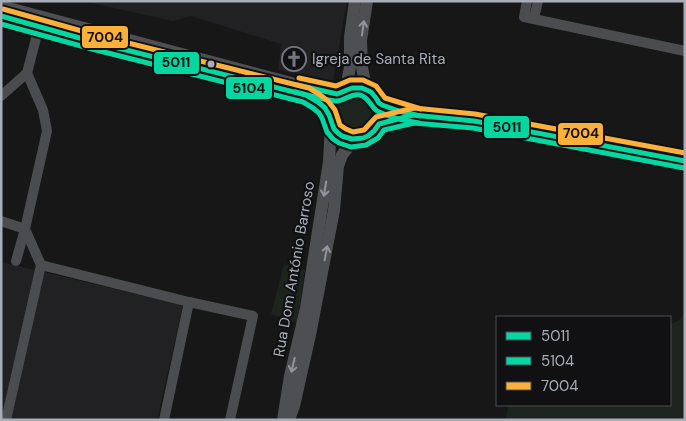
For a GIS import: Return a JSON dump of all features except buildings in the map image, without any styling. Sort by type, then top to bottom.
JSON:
[{"type":"main road","points":[[330,118],[331,102],[341,91],[350,67],[350,37],[355,1]]},
{"type":"main road","points":[[366,89],[362,67],[361,40],[367,1]]},
{"type":"main road","points":[[1,6],[310,88],[341,91],[356,87],[366,89],[374,95],[380,104],[382,114],[380,124],[374,132],[365,138],[354,140],[344,137],[336,131],[330,118],[315,99],[306,95],[1,16]]},
{"type":"main road","points":[[380,104],[413,115],[474,121],[684,159]]},
{"type":"main road","points":[[380,124],[413,115]]},
{"type":"main road","name":"Rua Dom António Barroso","points":[[283,420],[290,376],[306,308],[320,225],[330,151],[330,118]]},
{"type":"main road","name":"Rua Dom António Barroso","points":[[289,420],[310,335],[334,210],[338,166],[342,155],[354,140]]},
{"type":"street","points":[[527,1],[524,17],[685,51]]},
{"type":"street","points":[[534,18],[538,1]]},
{"type":"street","points":[[1,96],[27,73],[38,27]]},
{"type":"street","points":[[16,261],[47,131],[43,110],[27,73]]},
{"type":"street","points":[[1,221],[25,229],[41,265],[6,420]]},
{"type":"street","points":[[41,265],[253,316],[230,420]]},
{"type":"street","points":[[164,420],[189,302]]},
{"type":"shaded area","points":[[83,1],[347,1],[333,81],[278,70],[281,44],[191,16],[173,21]]},
{"type":"shaded area","points":[[354,94],[361,95],[367,99],[371,105],[371,119],[367,125],[361,129],[354,130],[347,129],[341,125],[337,119],[336,112],[337,105],[341,99],[347,95]]},
{"type":"shaded area","points":[[1,262],[183,305],[157,420],[1,420]]},
{"type":"shaded area","points":[[284,264],[305,270],[297,323],[271,314]]},
{"type":"shaded area","points":[[685,313],[685,420],[505,420],[509,406],[671,406],[671,324],[678,321]]},
{"type":"transit line","name":"7004","points":[[3,9],[96,35],[309,88],[328,101],[335,110],[340,125],[353,132],[364,130],[376,117],[414,108],[475,114],[685,153]]},
{"type":"transit line","name":"5011","points":[[1,16],[94,42],[306,95],[325,108],[334,129],[338,133],[352,139],[368,136],[379,124],[413,115],[474,121],[685,161]]},
{"type":"transit line","name":"5104","points":[[1,24],[303,102],[319,113],[327,132],[333,139],[351,147],[366,145],[378,138],[384,130],[414,123],[473,128],[684,168]]},
{"type":"transit line","name":"7004","points":[[299,78],[336,86],[350,80],[363,80],[376,86],[385,98],[421,109]]},
{"type":"transit line","name":"5011","points":[[297,85],[337,94],[352,88],[362,88],[371,92],[382,105],[420,116]]},
{"type":"transit line","name":"5104","points":[[295,92],[335,101],[360,95],[377,111],[419,123]]},
{"type":"place","name":"Igreja de Santa Rita","points":[[294,59]]}]
